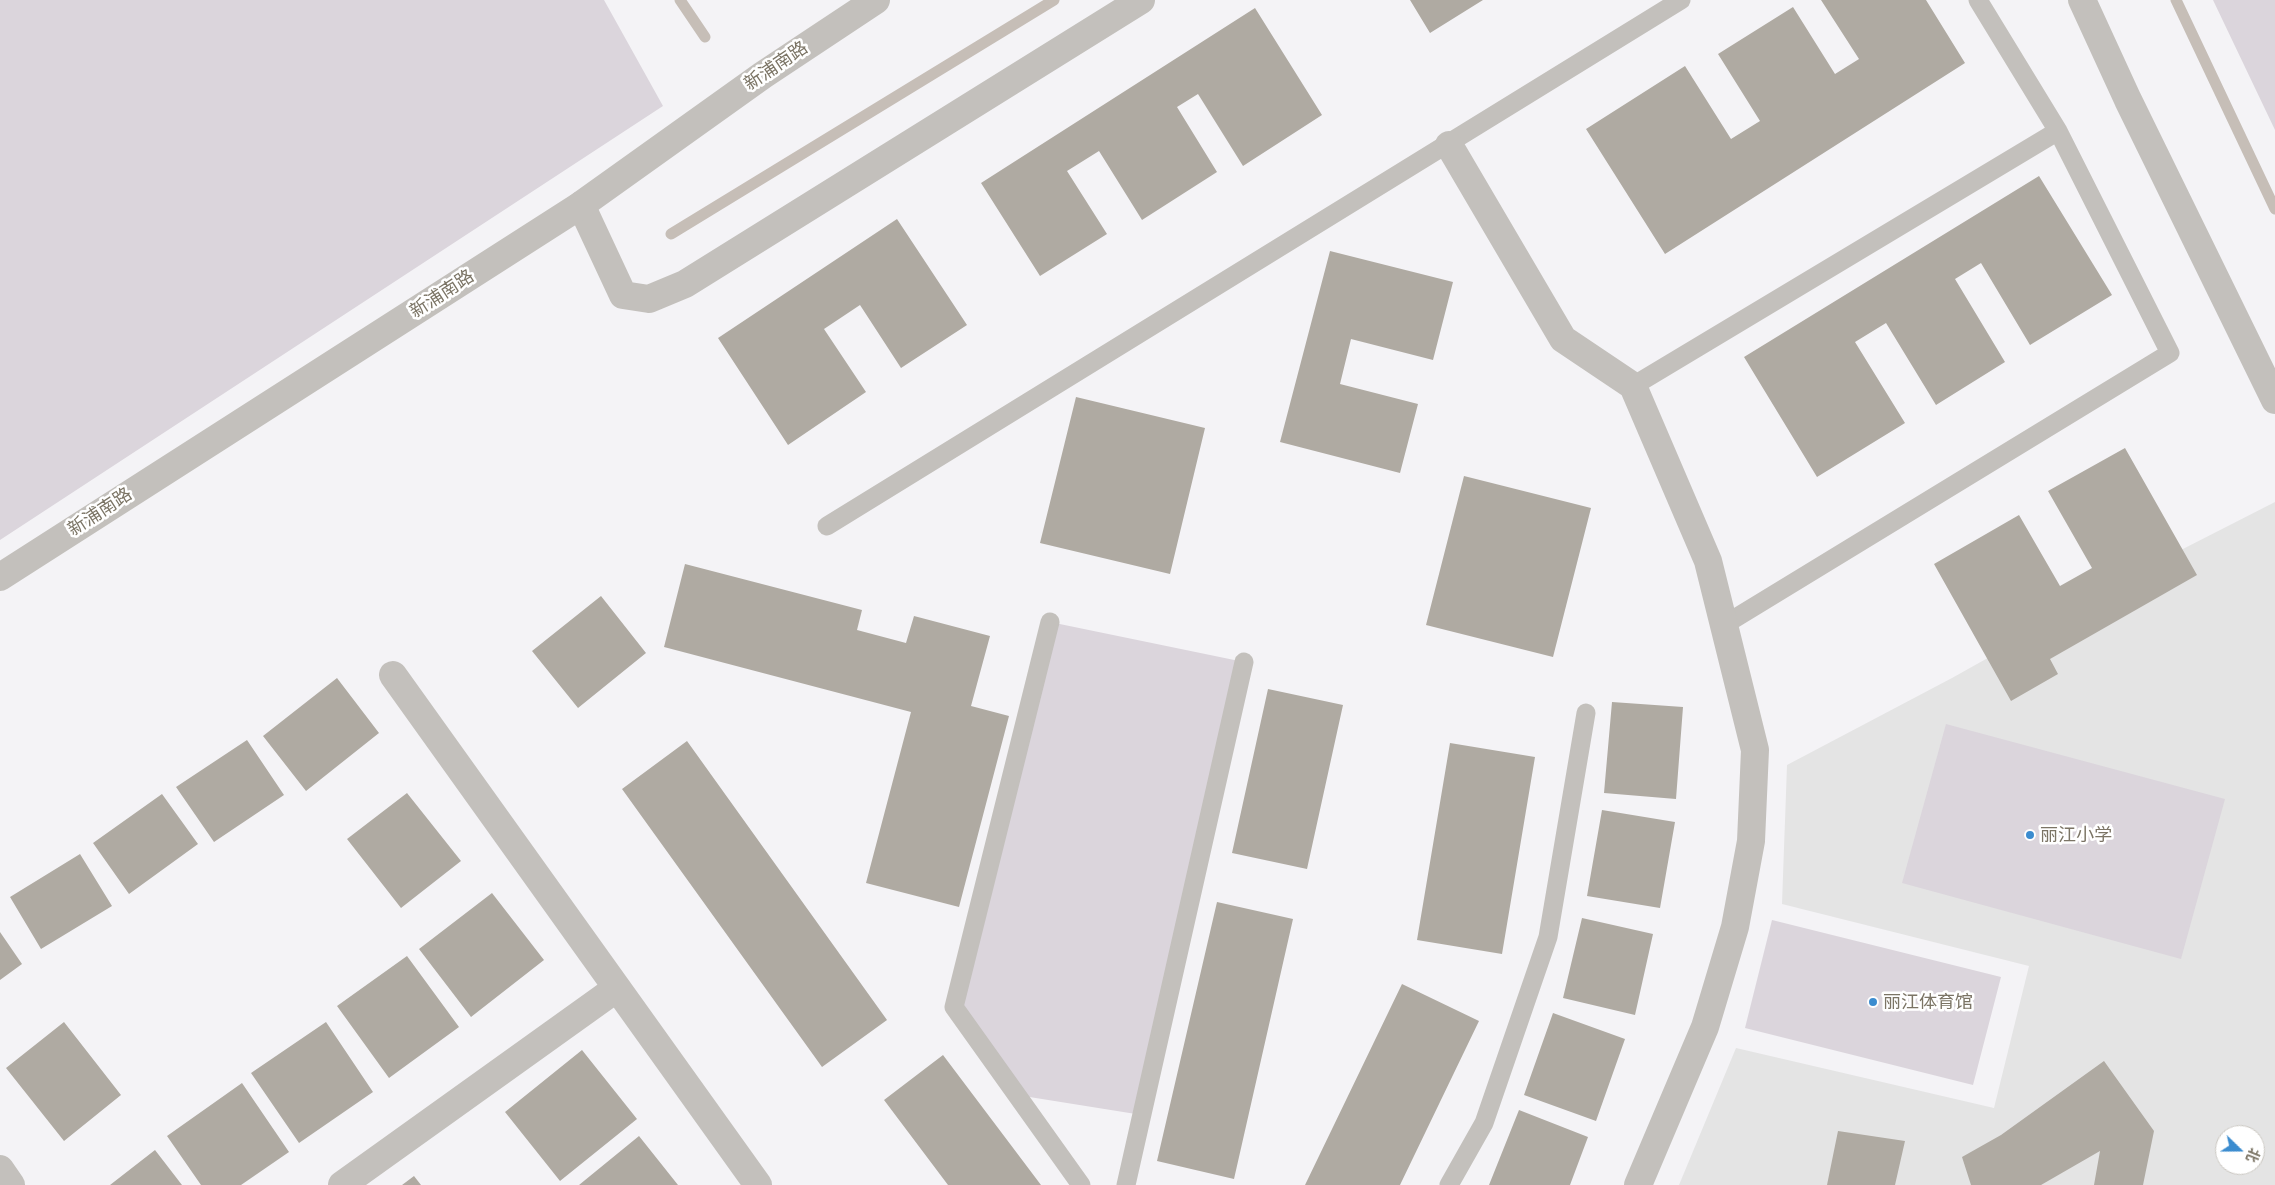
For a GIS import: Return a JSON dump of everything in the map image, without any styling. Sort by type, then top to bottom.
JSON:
[{"type":"street","name":"新浦南路","points":[[0,577],[581,205],[763,74],[876,0]]},
{"type":"street","points":[[581,205],[623,295],[649,299],[685,284],[1141,0]]},
{"type":"street","points":[[2082,0],[2128,100],[2275,400]]},
{"type":"street","points":[[1449,145],[1563,338],[1633,386],[1708,561],[1755,750],[1751,841],[1735,928],[1705,1027],[1638,1185]]},
{"type":"street","points":[[393,675],[758,1185]]},
{"type":"street","points":[[342,1185],[617,988]]},
{"type":"street","points":[[0,1169],[11,1185]]},
{"type":"lane","points":[[827,526],[1449,145],[1681,0]]},
{"type":"lane","points":[[1724,625],[2170,353],[2058,131],[1978,0]]},
{"type":"lane","points":[[1633,386],[2058,131]]},
{"type":"lane","points":[[1050,622],[954,1007],[1081,1185]]},
{"type":"lane","points":[[1126,1185],[1244,662]]},
{"type":"lane","points":[[1450,1185],[1484,1122],[1548,937],[1586,713]]},
{"type":"shaded area","points":[[0,0],[604,0],[663,106],[0,540]]},
{"type":"shaded area","points":[[2213,0],[2275,0],[2275,130]]},
{"type":"shaded area","name":"丽江小学","points":[[2275,502],[2275,1185],[1679,1185],[1736,1048],[1994,1108],[2029,966],[1782,904],[1787,765],[1952,678],[2177,552]]},
{"type":"shaded area","points":[[1050,622],[1244,662],[1142,1115],[1017,1095],[954,1007]]},
{"type":"shaded area","points":[[1946,724],[2225,799],[2181,959],[1902,883]]},
{"type":"shaded area","name":"丽江体育馆","points":[[1772,920],[2001,977],[1973,1085],[1745,1028]]},
{"type":"building","points":[[1410,0],[1483,0],[1430,33]]},
{"type":"building","points":[[1821,0],[1926,0],[1965,63],[1665,254],[1586,129],[1685,66],[1731,139],[1760,121],[1718,54],[1793,7],[1835,74],[1859,59]]},
{"type":"building","points":[[1255,8],[1322,115],[1243,166],[1198,94],[1177,107],[1217,172],[1142,220],[1099,151],[1067,171],[1107,234],[1040,276],[981,183]]},
{"type":"building","points":[[2039,176],[2112,295],[2030,345],[1981,263],[1955,279],[2005,362],[1936,405],[1886,323],[1855,342],[1905,423],[1817,477],[1744,357]]},
{"type":"building","points":[[897,219],[967,325],[901,368],[860,305],[824,329],[866,392],[788,445],[718,338]]},
{"type":"building","points":[[1330,251],[1453,282],[1433,360],[1351,339],[1340,384],[1418,404],[1400,473],[1280,442]]},
{"type":"building","points":[[1076,397],[1205,428],[1170,574],[1040,543]]},
{"type":"building","points":[[2125,448],[2197,575],[2050,659],[2058,674],[2011,701],[1934,564],[2019,515],[2060,586],[2092,568],[2048,491]]},
{"type":"building","points":[[1464,476],[1591,508],[1553,657],[1426,625]]},
{"type":"building","points":[[685,564],[862,610],[857,630],[906,643],[914,616],[990,636],[971,706],[1009,716],[959,907],[866,883],[911,712],[664,647]]},
{"type":"building","points":[[601,596],[646,653],[578,708],[532,651]]},
{"type":"building","points":[[337,678],[379,733],[306,791],[263,736]]},
{"type":"building","points":[[1268,689],[1343,705],[1307,869],[1232,853]]},
{"type":"building","points":[[1612,702],[1683,707],[1676,799],[1604,793]]},
{"type":"building","points":[[247,740],[284,795],[214,842],[176,787]]},
{"type":"building","points":[[687,741],[887,1020],[822,1067],[622,789]]},
{"type":"building","points":[[1450,743],[1535,757],[1502,954],[1417,940]]},
{"type":"building","points":[[407,793],[461,861],[401,908],[347,839]]},
{"type":"building","points":[[162,794],[198,844],[129,894],[93,843]]},
{"type":"building","points":[[1602,810],[1675,822],[1660,908],[1587,896]]},
{"type":"building","points":[[80,854],[112,906],[41,949],[10,897]]},
{"type":"building","points":[[492,893],[544,960],[471,1017],[419,949]]},
{"type":"building","points":[[1217,902],[1293,919],[1234,1179],[1157,1161]]},
{"type":"building","points":[[1582,918],[1653,934],[1635,1015],[1563,998]]},
{"type":"building","points":[[0,932],[22,964],[0,980]]},
{"type":"building","points":[[407,956],[459,1027],[389,1078],[337,1006]]},
{"type":"building","points":[[1402,984],[1479,1021],[1400,1185],[1305,1185]]},
{"type":"building","points":[[1553,1013],[1625,1039],[1596,1121],[1524,1095]]},
{"type":"building","points":[[64,1022],[121,1095],[64,1141],[6,1068]]},
{"type":"building","points":[[326,1022],[373,1092],[299,1143],[251,1073]]},
{"type":"building","points":[[582,1050],[637,1119],[560,1181],[505,1112]]},
{"type":"building","points":[[943,1055],[1041,1185],[948,1185],[884,1100]]},
{"type":"building","points":[[2104,1061],[2154,1131],[2143,1185],[2094,1185],[2100,1151],[2041,1185],[1971,1185],[1962,1157],[2001,1135]]},
{"type":"building","points":[[242,1083],[289,1152],[241,1185],[201,1185],[167,1136]]},
{"type":"building","points":[[1519,1110],[1588,1137],[1570,1185],[1489,1185]]},
{"type":"building","points":[[1838,1131],[1905,1141],[1895,1185],[1827,1185]]},
{"type":"building","points":[[639,1136],[678,1185],[579,1185]]},
{"type":"building","points":[[155,1150],[182,1185],[110,1185]]},
{"type":"building","points":[[414,1176],[421,1185],[402,1185]]},
{"type":"waterway","points":[[680,0],[705,37]]},
{"type":"waterway","points":[[671,234],[1054,0]]},
{"type":"waterway","points":[[2176,0],[2275,209]]},
{"type":"place","name":"丽江小学","points":[[2030,835]]},
{"type":"place","name":"丽江体育馆","points":[[1873,1002]]}]
